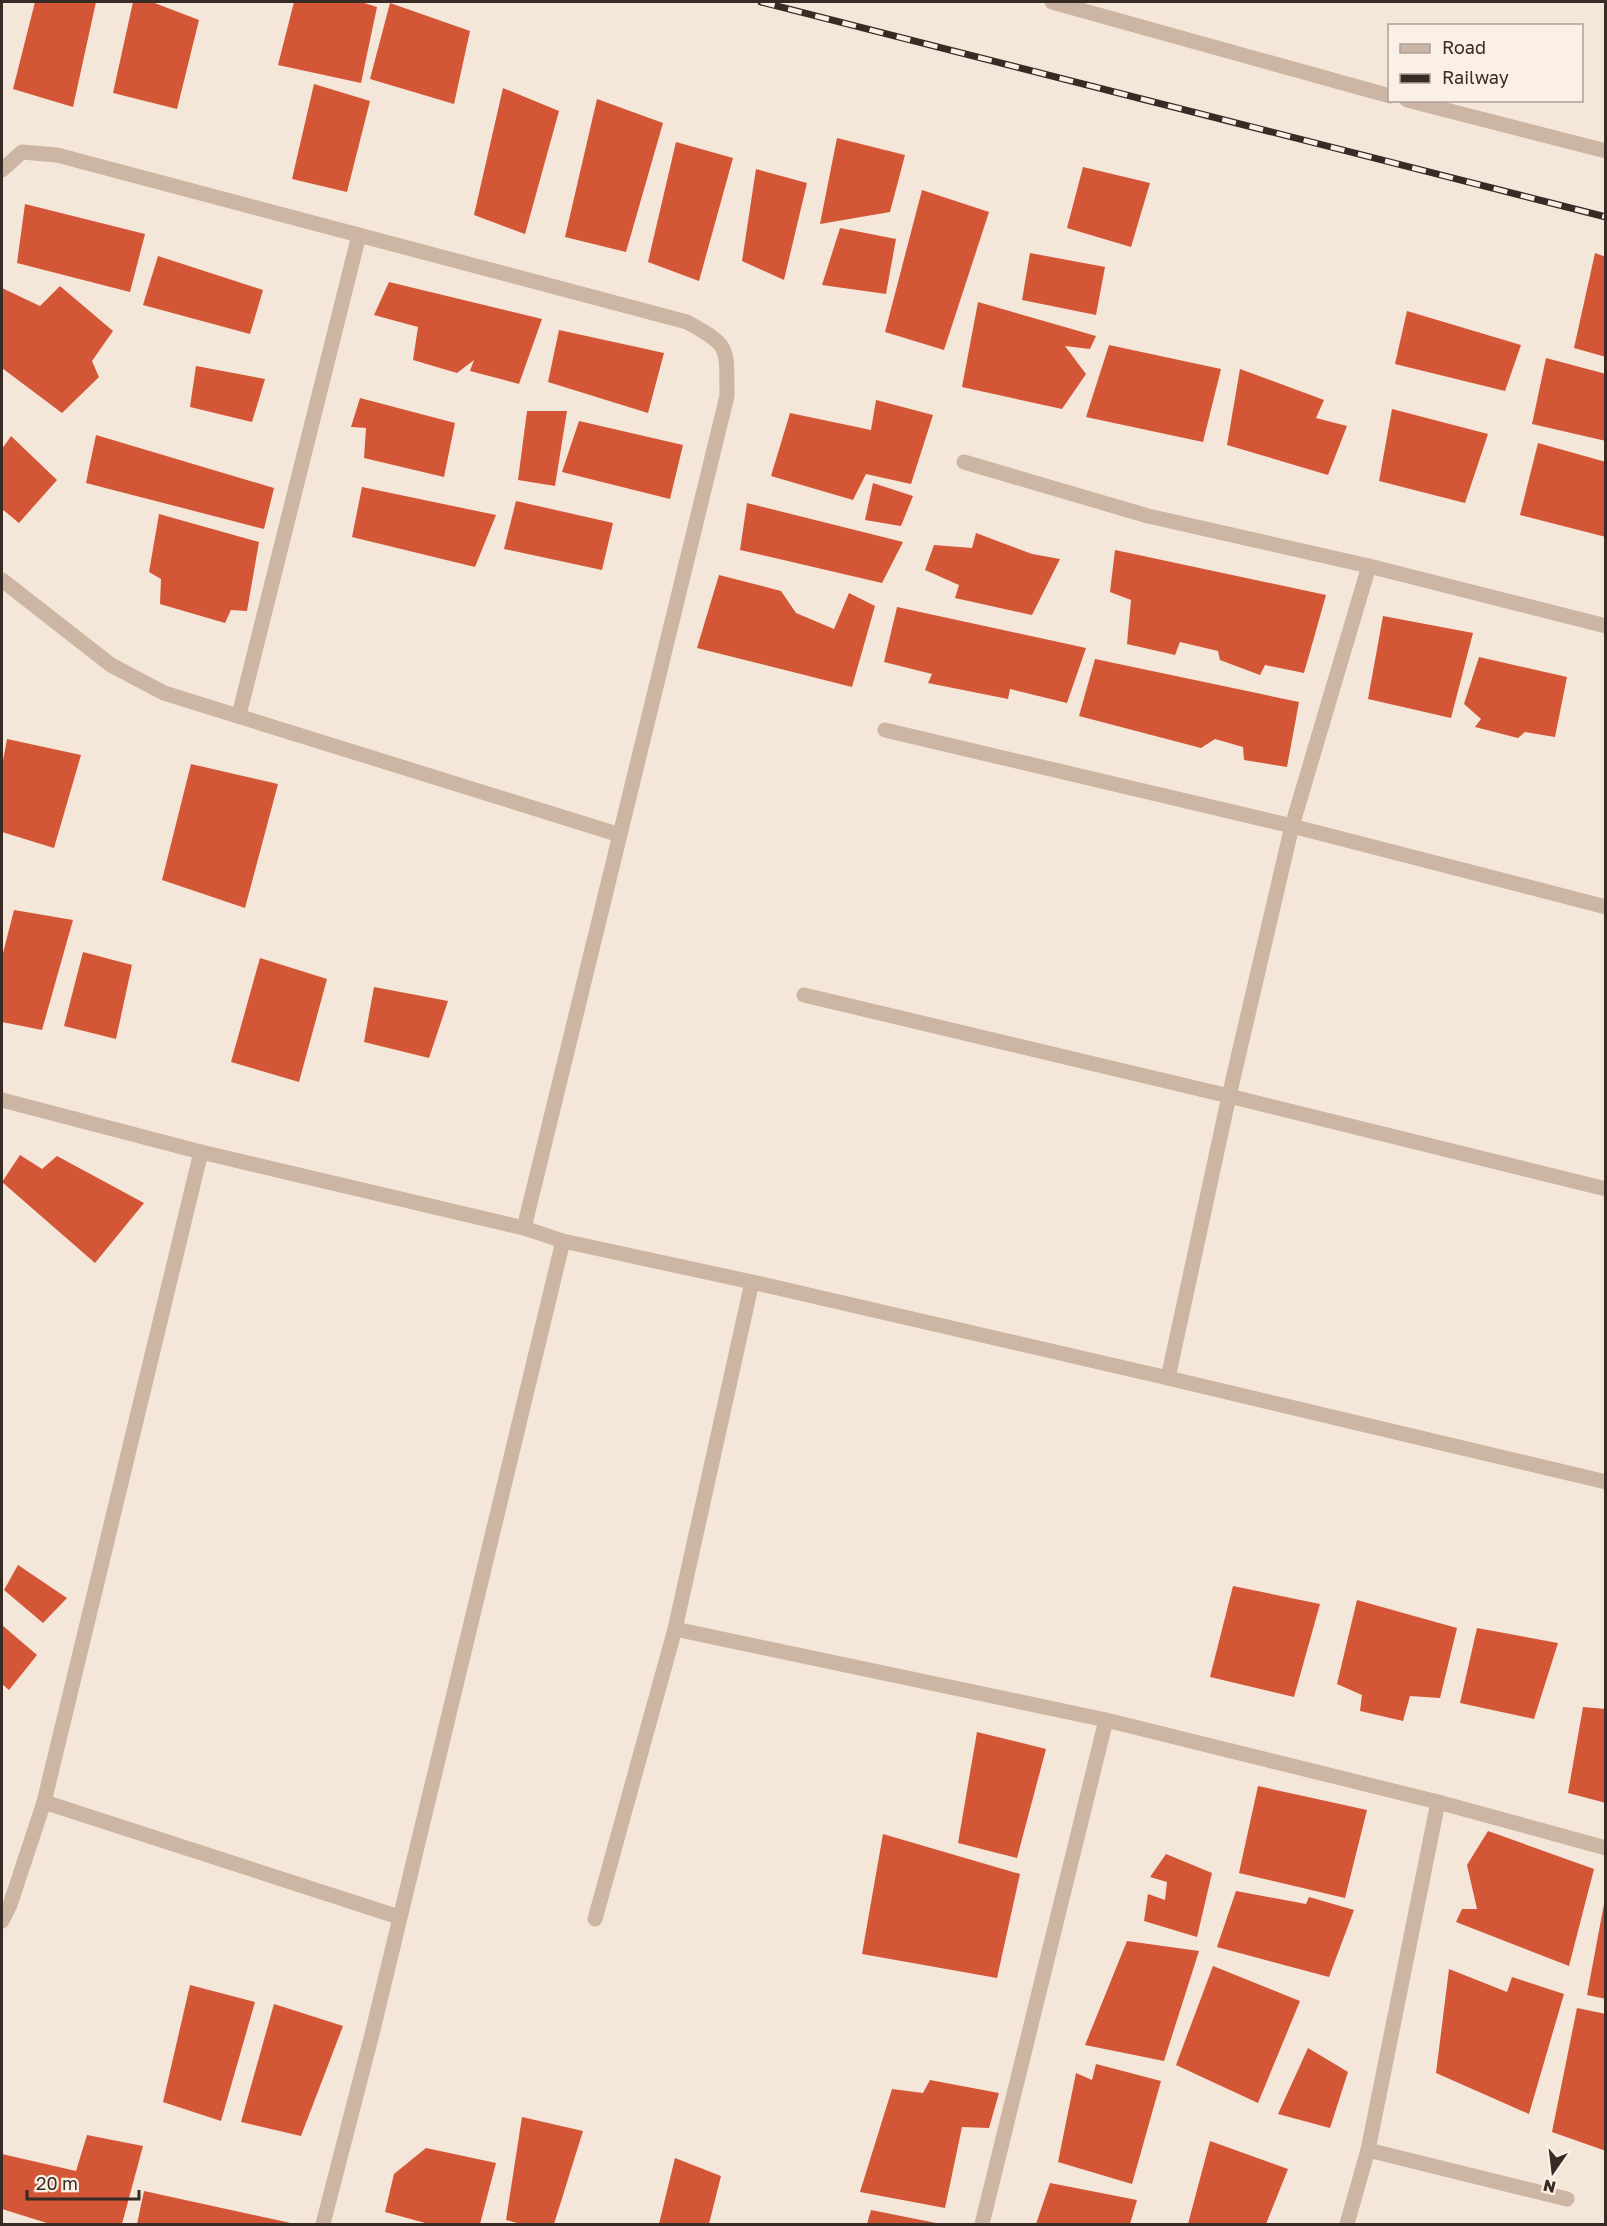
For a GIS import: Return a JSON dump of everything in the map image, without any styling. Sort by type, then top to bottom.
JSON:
[{"type":"street","points":[[1052,2],[1388,96]]},
{"type":"street","points":[[1415,102],[1605,151]]},
{"type":"street","points":[[2,170],[22,152],[57,155],[687,322],[716,338],[726,352],[727,396],[524,1228]]},
{"type":"street","points":[[239,716],[359,235]]},
{"type":"street","points":[[964,462],[1148,516],[1369,566],[1605,626]]},
{"type":"street","points":[[1168,1378],[1228,1096],[1292,826],[1369,566]]},
{"type":"street","points":[[2,580],[111,665],[164,693],[620,835]]},
{"type":"street","points":[[885,730],[1292,826],[1605,907]]},
{"type":"street","points":[[804,995],[1605,1189]]},
{"type":"street","points":[[2,1100],[201,1152],[524,1228],[563,1241],[1168,1378],[1605,1482]]},
{"type":"street","points":[[2,1921],[10,1905],[44,1802],[201,1152]]},
{"type":"street","points":[[323,2224],[372,2034],[563,1241]]},
{"type":"street","points":[[595,1919],[675,1629],[752,1282]]},
{"type":"street","points":[[675,1629],[1106,1720],[1438,1802],[1605,1848]]},
{"type":"street","points":[[982,2224],[1106,1720]]},
{"type":"street","points":[[44,1802],[399,1917]]},
{"type":"street","points":[[1347,2224],[1368,2150],[1438,1802]]},
{"type":"street","points":[[1368,2150],[1567,2199]]},
{"type":"building","points":[[35,2],[96,2],[73,107],[13,89]]},
{"type":"building","points":[[133,2],[152,2],[199,20],[177,109],[113,93]]},
{"type":"building","points":[[294,2],[361,2],[377,7],[361,83],[278,65]]},
{"type":"building","points":[[390,3],[470,31],[454,104],[370,79]]},
{"type":"building","points":[[314,84],[370,101],[347,192],[292,179]]},
{"type":"building","points":[[503,88],[559,111],[525,234],[474,215]]},
{"type":"building","points":[[597,99],[663,123],[626,252],[565,237]]},
{"type":"building","points":[[837,138],[905,155],[890,212],[820,224]]},
{"type":"building","points":[[676,142],[733,158],[699,281],[648,262]]},
{"type":"building","points":[[1083,167],[1150,183],[1131,247],[1067,228]]},
{"type":"building","points":[[756,169],[807,183],[784,280],[742,261]]},
{"type":"building","points":[[922,190],[989,212],[944,350],[885,332]]},
{"type":"building","points":[[25,204],[145,234],[130,292],[17,263]]},
{"type":"building","points":[[840,228],[896,239],[886,294],[822,285]]},
{"type":"building","points":[[1030,253],[1105,267],[1096,315],[1022,300]]},
{"type":"building","points":[[1595,253],[1606,257],[1606,357],[1574,348]]},
{"type":"building","points":[[158,256],[263,290],[250,334],[143,305]]},
{"type":"building","points":[[389,282],[542,319],[519,384],[470,371],[474,360],[457,373],[413,360],[418,327],[374,315]]},
{"type":"building","points":[[60,286],[113,331],[92,361],[99,377],[62,413],[2,368],[2,288],[40,306]]},
{"type":"building","points":[[978,302],[1096,336],[1090,349],[1065,346],[1086,374],[1062,409],[962,387]]},
{"type":"building","points":[[1407,311],[1521,345],[1505,391],[1395,364]]},
{"type":"building","points":[[559,330],[664,353],[648,413],[548,382]]},
{"type":"building","points":[[1109,345],[1221,369],[1203,442],[1086,417]]},
{"type":"building","points":[[1546,358],[1606,374],[1606,441],[1532,424]]},
{"type":"building","points":[[196,366],[265,379],[252,422],[190,407]]},
{"type":"building","points":[[1240,369],[1324,400],[1316,418],[1347,426],[1328,475],[1227,445]]},
{"type":"building","points":[[360,398],[455,423],[444,477],[364,458],[366,428],[351,427]]},
{"type":"building","points":[[876,400],[933,415],[911,484],[866,474],[853,500],[771,476],[790,413],[871,430]]},
{"type":"building","points":[[1392,409],[1488,434],[1465,503],[1379,481]]},
{"type":"building","points":[[527,411],[567,411],[555,486],[518,480]]},
{"type":"building","points":[[579,421],[683,445],[670,499],[562,472]]},
{"type":"building","points":[[96,435],[274,488],[264,529],[86,483]]},
{"type":"building","points":[[11,436],[57,480],[19,523],[2,509],[2,449]]},
{"type":"building","points":[[1538,443],[1606,462],[1606,537],[1520,515]]},
{"type":"building","points":[[873,483],[913,496],[901,526],[865,520]]},
{"type":"building","points":[[362,487],[496,515],[475,567],[352,537]]},
{"type":"building","points":[[516,501],[613,523],[602,570],[504,549]]},
{"type":"building","points":[[747,503],[903,542],[882,583],[740,550]]},
{"type":"building","points":[[159,514],[259,542],[247,611],[231,610],[225,623],[160,604],[161,579],[149,572]]},
{"type":"building","points":[[976,533],[1032,554],[1060,559],[1032,615],[955,598],[959,585],[925,570],[934,545],[972,548]]},
{"type":"building","points":[[1115,550],[1326,595],[1304,673],[1265,665],[1260,675],[1220,660],[1218,651],[1180,642],[1175,655],[1127,644],[1131,600],[1110,592]]},
{"type":"building","points":[[719,575],[781,591],[796,613],[834,629],[849,593],[875,606],[852,687],[697,648]]},
{"type":"building","points":[[897,607],[1086,648],[1067,703],[1010,689],[1008,699],[928,683],[932,674],[884,662]]},
{"type":"building","points":[[1383,616],[1473,633],[1451,718],[1368,699]]},
{"type":"building","points":[[1479,657],[1567,677],[1555,737],[1525,732],[1518,738],[1475,727],[1481,719],[1464,704]]},
{"type":"building","points":[[1095,659],[1299,702],[1287,767],[1244,760],[1243,747],[1215,739],[1201,748],[1079,716]]},
{"type":"building","points":[[7,739],[81,755],[54,848],[2,832],[2,766]]},
{"type":"building","points":[[191,764],[278,784],[245,908],[162,880]]},
{"type":"building","points":[[14,910],[73,920],[42,1030],[2,1022],[2,957]]},
{"type":"building","points":[[83,952],[132,965],[116,1039],[64,1026]]},
{"type":"building","points":[[260,958],[327,979],[299,1082],[231,1062]]},
{"type":"building","points":[[374,987],[448,1001],[429,1058],[364,1042]]},
{"type":"building","points":[[20,1155],[42,1169],[57,1156],[144,1203],[95,1263],[2,1182]]},
{"type":"building","points":[[18,1565],[67,1598],[43,1623],[4,1590]]},
{"type":"building","points":[[1233,1586],[1320,1604],[1294,1697],[1210,1677]]},
{"type":"building","points":[[1357,1600],[1457,1628],[1440,1698],[1410,1696],[1403,1721],[1360,1711],[1362,1695],[1337,1684]]},
{"type":"building","points":[[2,1625],[37,1655],[9,1690],[2,1684]]},
{"type":"building","points":[[1477,1628],[1558,1643],[1534,1719],[1460,1703]]},
{"type":"building","points":[[1583,1707],[1606,1709],[1606,1803],[1568,1793]]},
{"type":"building","points":[[977,1732],[1046,1749],[1017,1858],[958,1843]]},
{"type":"building","points":[[1258,1786],[1367,1810],[1345,1898],[1239,1873]]},
{"type":"building","points":[[1488,1831],[1594,1869],[1569,1966],[1456,1922],[1462,1909],[1477,1909],[1467,1865]]},
{"type":"building","points":[[883,1834],[1020,1874],[997,1978],[862,1954]]},
{"type":"building","points":[[1166,1854],[1212,1873],[1197,1937],[1144,1921],[1148,1894],[1165,1900],[1167,1882],[1150,1877]]},
{"type":"building","points":[[1236,1891],[1306,1904],[1309,1897],[1354,1910],[1329,1977],[1217,1947]]},
{"type":"building","points":[[1604,1904],[1606,1904],[1606,1999],[1587,1995]]},
{"type":"building","points":[[1127,1941],[1199,1951],[1164,2061],[1085,2045]]},
{"type":"building","points":[[1213,1966],[1300,2001],[1258,2103],[1176,2065]]},
{"type":"building","points":[[1449,1969],[1507,1992],[1512,1977],[1564,1994],[1529,2114],[1436,2073]]},
{"type":"building","points":[[190,1985],[255,2002],[221,2121],[163,2102]]},
{"type":"building","points":[[274,2004],[343,2026],[301,2136],[241,2122]]},
{"type":"building","points":[[1577,2008],[1606,2014],[1606,2151],[1552,2132]]},
{"type":"building","points":[[1308,2048],[1348,2072],[1330,2128],[1278,2114]]},
{"type":"building","points":[[1096,2064],[1161,2081],[1132,2184],[1058,2162],[1076,2073],[1092,2080]]},
{"type":"building","points":[[930,2080],[999,2093],[989,2128],[962,2127],[945,2208],[860,2192],[892,2089],[923,2093]]},
{"type":"building","points":[[522,2117],[583,2131],[554,2224],[521,2224],[506,2220]]},
{"type":"building","points":[[87,2135],[143,2146],[122,2224],[50,2224],[2,2209],[2,2154],[76,2171]]},
{"type":"building","points":[[1210,2141],[1288,2169],[1266,2224],[1188,2224]]},
{"type":"building","points":[[426,2148],[496,2163],[480,2224],[429,2224],[385,2212],[394,2174]]},
{"type":"building","points":[[675,2158],[721,2176],[709,2224],[659,2224]]},
{"type":"building","points":[[1050,2183],[1137,2200],[1130,2224],[1036,2224]]},
{"type":"building","points":[[144,2191],[295,2224],[137,2224]]},
{"type":"building","points":[[871,2210],[936,2223],[936,2224],[867,2224]]},
{"type":"railway","points":[[761,2],[1606,217]]}]
